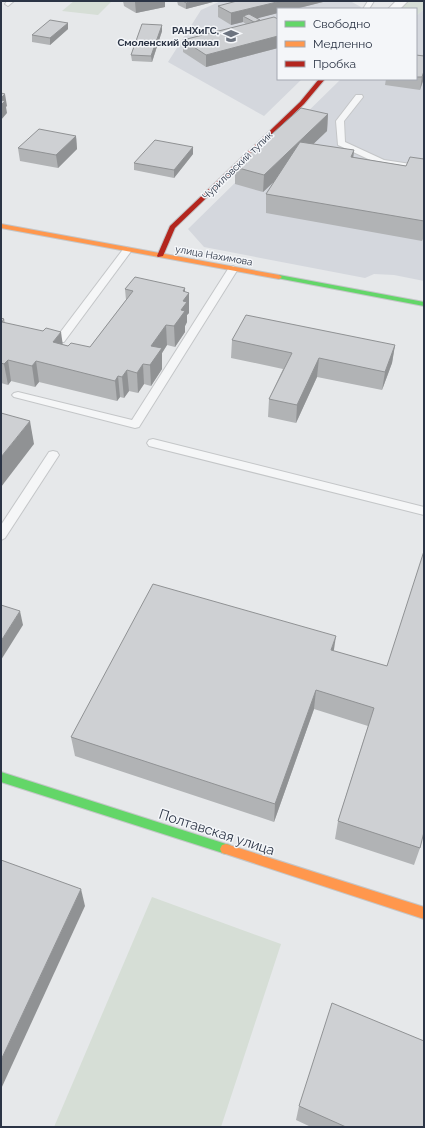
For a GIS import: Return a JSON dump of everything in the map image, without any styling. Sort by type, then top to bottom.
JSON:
[{"type":"street","name":"Чуриловский тупик","points":[[160,256],[172,227],[302,103],[321,80]]},
{"type":"street","name":"улица Нахимова","points":[[1,226],[424,304]]},
{"type":"street","name":"Полтавская улица","points":[[1,777],[424,913]]},
{"type":"lane","points":[[359,97],[340,121],[341,143],[382,162],[424,169]]},
{"type":"lane","points":[[60,340],[127,250]]},
{"type":"lane","points":[[18,395],[135,424],[232,269]]},
{"type":"lane","points":[[152,443],[424,511]]},
{"type":"lane","points":[[1,535],[53,455]]},
{"type":"shaded area","points":[[74,1],[112,1],[98,15],[62,11]]},
{"type":"shaded area","name":"РАНХиГС, Смоленский филиал","points":[[221,1],[350,1],[361,7],[277,8],[277,80],[301,80],[264,116],[168,62],[201,10]]},
{"type":"shaded area","points":[[408,1],[424,1],[424,9],[417,15],[417,8],[401,8]]},
{"type":"shaded area","points":[[424,9],[424,281],[394,275],[374,274],[365,278],[204,247],[188,229],[340,80],[417,80],[417,15]]},
{"type":"shaded area","points":[[152,897],[281,944],[221,1127],[54,1127]]},
{"type":"building","points":[[237,1],[281,1],[231,13],[218,6]]},
{"type":"building","points":[[249,14],[260,20],[254,22],[243,16]]},
{"type":"building","points":[[274,17],[277,18],[277,36],[206,55],[183,40]]},
{"type":"building","points":[[50,20],[68,23],[50,38],[32,35]]},
{"type":"building","points":[[142,24],[162,25],[151,56],[131,55]]},
{"type":"building","points":[[417,55],[424,56],[424,71],[422,77],[417,77]]},
{"type":"building","points":[[301,108],[328,114],[264,175],[235,167]]},
{"type":"building","points":[[39,129],[76,136],[56,155],[18,148]]},
{"type":"building","points":[[155,140],[193,147],[174,170],[134,163]]},
{"type":"building","points":[[300,142],[354,150],[351,157],[406,166],[410,157],[424,159],[424,221],[266,194]]},
{"type":"building","points":[[135,277],[185,288],[183,291],[189,293],[183,301],[187,302],[181,310],[185,311],[174,326],[166,325],[151,346],[162,348],[150,365],[143,364],[137,373],[127,370],[122,377],[118,376],[115,381],[36,361],[32,366],[8,360],[4,364],[1,363],[1,318],[4,319],[2,322],[43,331],[46,328],[61,332],[53,342],[68,346],[71,343],[90,347],[133,291],[125,289]]},
{"type":"building","points":[[246,315],[395,345],[385,372],[319,358],[297,405],[269,399],[292,353],[232,340]]},
{"type":"building","points":[[1,413],[30,421],[1,457]]},
{"type":"building","points":[[424,551],[424,832],[420,848],[338,821],[374,708],[316,690],[275,804],[71,737],[153,584],[336,636],[331,650],[387,666]]},
{"type":"building","points":[[1,605],[20,611],[1,641]]},
{"type":"building","points":[[1,860],[81,889],[1,1060]]},
{"type":"building","points":[[332,1003],[424,1041],[424,1127],[346,1127],[299,1106]]},
{"type":"traffic: fast","points":[[279,277],[424,304]]},
{"type":"traffic: fast","points":[[1,777],[226,849]]},
{"type":"traffic: slow","points":[[1,226],[279,277]]},
{"type":"traffic: slow","points":[[226,849],[424,913]]},
{"type":"traffic: jam","points":[[160,256],[172,227],[302,103],[321,80]]},
{"type":"place","name":"РАНХиГС, Смоленский филиал","points":[[231,36]]}]
